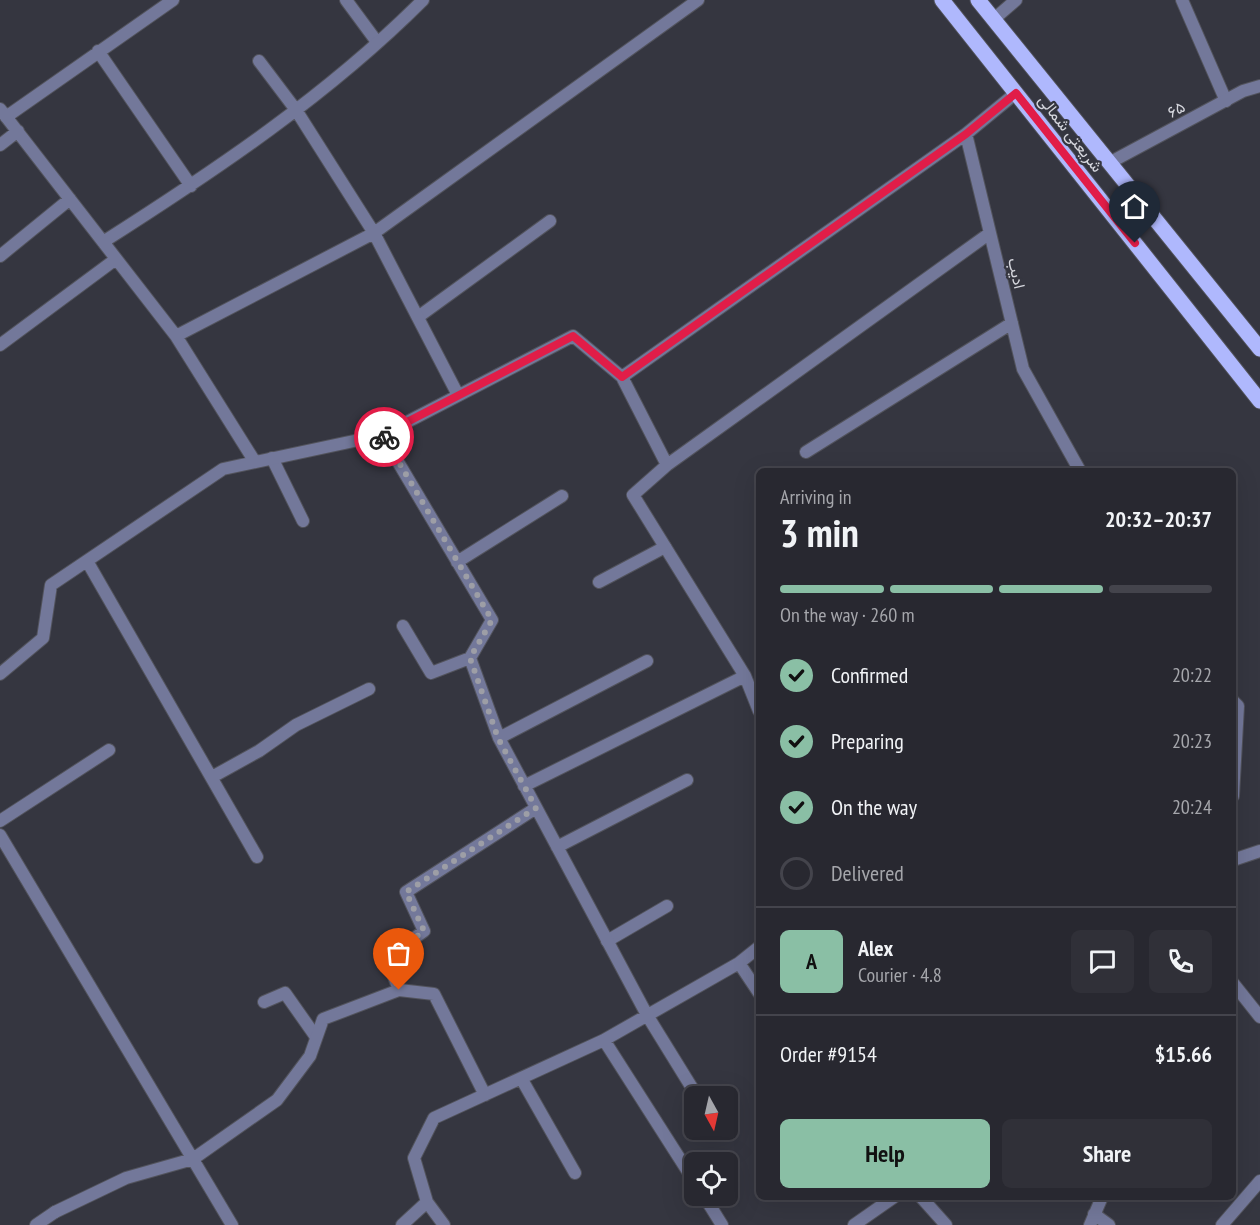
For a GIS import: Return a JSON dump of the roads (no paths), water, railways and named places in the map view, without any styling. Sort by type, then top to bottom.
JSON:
[{"type":"main road","name":"شریعتی شمالی","points":[[942,0],[1260,401]]},
{"type":"main road","name":"شریعتی شمالی","points":[[978,0],[1260,349]]},
{"type":"street","points":[[173,0],[3,113],[176,336],[255,462]]},
{"type":"street","points":[[346,0],[377,42]]},
{"type":"street","points":[[104,242],[191,186],[296,110],[423,0]]},
{"type":"street","points":[[176,336],[374,233],[698,0]]},
{"type":"street","points":[[994,19],[1016,0]]},
{"type":"street","points":[[1182,0],[1226,101]]},
{"type":"street","points":[[98,51],[191,186]]},
{"type":"street","points":[[259,61],[296,110],[374,233],[458,395]]},
{"type":"street","name":"۶۵","points":[[1109,163],[1226,101],[1260,86]]},
{"type":"street","points":[[622,377],[966,134],[1016,93]]},
{"type":"street","points":[[0,145],[18,131]]},
{"type":"street","name":"ادیب","points":[[966,134],[1023,369],[1078,468]]},
{"type":"street","points":[[0,256],[70,200]]},
{"type":"street","points":[[418,317],[550,221]]},
{"type":"street","points":[[756,704],[745,676],[633,495],[667,465],[990,233]]},
{"type":"street","points":[[0,345],[116,259]]},
{"type":"street","points":[[806,452],[1012,323]]},
{"type":"street","points":[[0,674],[43,638],[51,585],[223,469],[382,435],[573,336],[622,377],[667,465]]},
{"type":"street","points":[[382,435],[492,620],[470,658],[431,673],[404,626]]},
{"type":"street","points":[[272,458],[303,521]]},
{"type":"street","points":[[457,562],[562,496]]},
{"type":"street","points":[[599,582],[665,547]]},
{"type":"street","points":[[87,561],[257,857]]},
{"type":"street","points":[[470,658],[498,738],[647,1015],[691,1086]]},
{"type":"street","points":[[498,738],[647,661]]},
{"type":"street","points":[[524,786],[745,676]]},
{"type":"street","points":[[212,777],[259,751],[296,725],[369,689]]},
{"type":"street","points":[[1236,704],[1238,706],[1236,742]]},
{"type":"street","points":[[0,821],[109,750]]},
{"type":"street","points":[[557,847],[687,780]]},
{"type":"street","points":[[399,990],[387,958],[424,931],[406,892],[536,808]]},
{"type":"street","points":[[0,834],[232,1225]]},
{"type":"street","points":[[1236,859],[1260,851]]},
{"type":"street","points":[[607,941],[667,906]]},
{"type":"street","points":[[444,1225],[428,1202],[414,1158],[434,1118],[604,1040],[739,963],[756,950]]},
{"type":"street","points":[[739,963],[756,988]]},
{"type":"street","points":[[1236,987],[1260,1017]]},
{"type":"street","points":[[36,1225],[56,1212],[126,1178],[193,1159],[277,1100],[310,1056],[323,1019],[399,990],[434,994],[485,1095]]},
{"type":"street","points":[[264,1002],[285,993],[316,1037]]},
{"type":"street","points":[[604,1040],[684,1165]]},
{"type":"street","points":[[521,1078],[575,1173]]},
{"type":"street","points":[[1222,1225],[1260,1181]]},
{"type":"street","points":[[854,1225],[890,1200]]},
{"type":"street","points":[[924,1200],[946,1225]]},
{"type":"street","points":[[1101,1200],[1092,1220],[1109,1225]]},
{"type":"street","points":[[402,1225],[428,1202]]},
{"type":"street","points":[[710,1206],[722,1225]]}]
